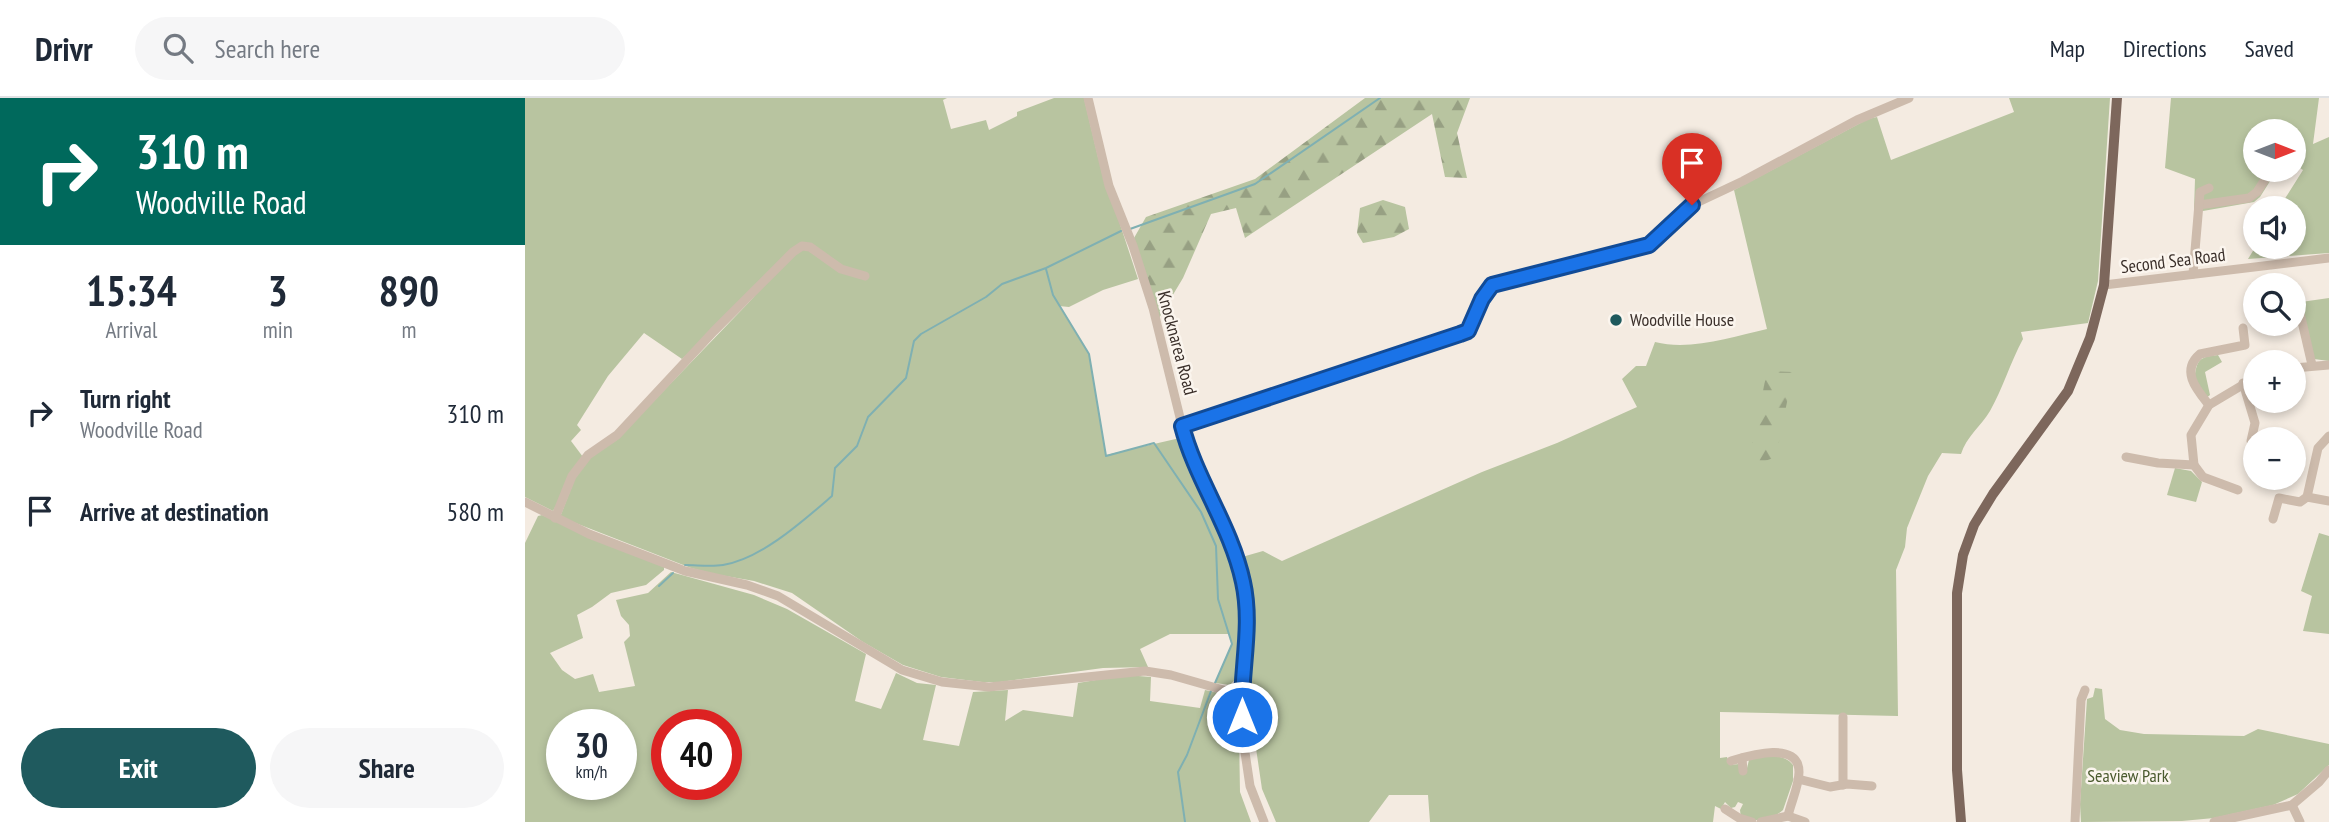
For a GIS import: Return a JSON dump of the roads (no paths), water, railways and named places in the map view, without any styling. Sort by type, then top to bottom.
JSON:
[{"type":"main road","points":[[1961,822],[1957,770],[1957,593],[1963,555],[1974,524],[1993,494],[2068,391],[2090,338],[2104,285],[2117,98]]},
{"type":"street","name":"Knocknarea Road","points":[[1088,98],[1109,186],[1153,308],[1193,464],[1224,526],[1243,580],[1247,619],[1241,695],[1244,743],[1248,776],[1264,822]]},
{"type":"street","points":[[1182,426],[1468,331],[1482,299],[1492,285],[1649,245],[1692,205],[1857,120],[1908,98]]},
{"type":"street","points":[[2199,205],[2249,198],[2263,182]]},
{"type":"street","points":[[2193,274],[2200,192],[2209,188]]},
{"type":"street","points":[[555,518],[572,476],[587,455],[617,435],[714,331],[793,252],[802,246],[810,247],[841,269],[865,276]]},
{"type":"street","name":"Second Sea Road","points":[[2104,285],[2329,258]]},
{"type":"street","points":[[2209,405],[2192,382],[2195,358],[2200,354],[2245,345],[2244,336]]},
{"type":"street","points":[[2305,336],[2312,365]]},
{"type":"street","points":[[2306,366],[2329,365]]},
{"type":"street","points":[[2238,490],[2203,477],[2194,465],[2191,435],[2209,405],[2243,383]]},
{"type":"street","points":[[2273,519],[2279,498],[2302,502],[2307,497],[2318,449],[2329,436]]},
{"type":"street","points":[[2126,457],[2158,463],[2194,465]]},
{"type":"street","points":[[2307,497],[2329,501]]},
{"type":"street","points":[[525,502],[555,518],[685,571],[747,585],[778,596],[879,658],[920,677],[969,687],[989,687],[1145,671],[1171,675],[1241,695]]},
{"type":"street","points":[[2075,822],[2081,700],[2085,690]]},
{"type":"street","points":[[1843,717],[1847,729],[1843,785]]},
{"type":"street","points":[[1731,761],[1775,753],[1793,757],[1797,762],[1798,779],[1788,816]]},
{"type":"street","points":[[1742,758],[1743,771]]},
{"type":"street","points":[[2214,822],[2292,805],[2329,770]]},
{"type":"street","points":[[1798,779],[1830,787],[1872,786]]},
{"type":"street","points":[[2292,805],[2300,822]]},
{"type":"street","points":[[1732,810],[1746,821],[1752,822]]},
{"type":"street","points":[[1761,822],[1788,816],[1805,822]]},
{"type":"waterway","points":[[1130,229],[1255,184],[1380,98]]},
{"type":"waterway","points":[[685,565],[723,565],[752,555],[781,538],[832,496],[835,468],[857,446],[868,417],[906,378],[914,341],[921,334],[986,297],[1002,284],[1046,268],[1121,231]]},
{"type":"waterway","points":[[1046,269],[1053,295],[1089,354],[1106,456],[1154,443],[1201,512],[1216,546],[1218,599],[1232,644],[1215,683]]},
{"type":"waterway","points":[[659,586],[673,573]]},
{"type":"waterway","points":[[1185,822],[1178,772],[1211,691]]},
{"type":"place","name":"Woodville House","points":[[1616,320]]},
{"type":"park label","name":"Seaview Park","points":[[2128,776]]}]
